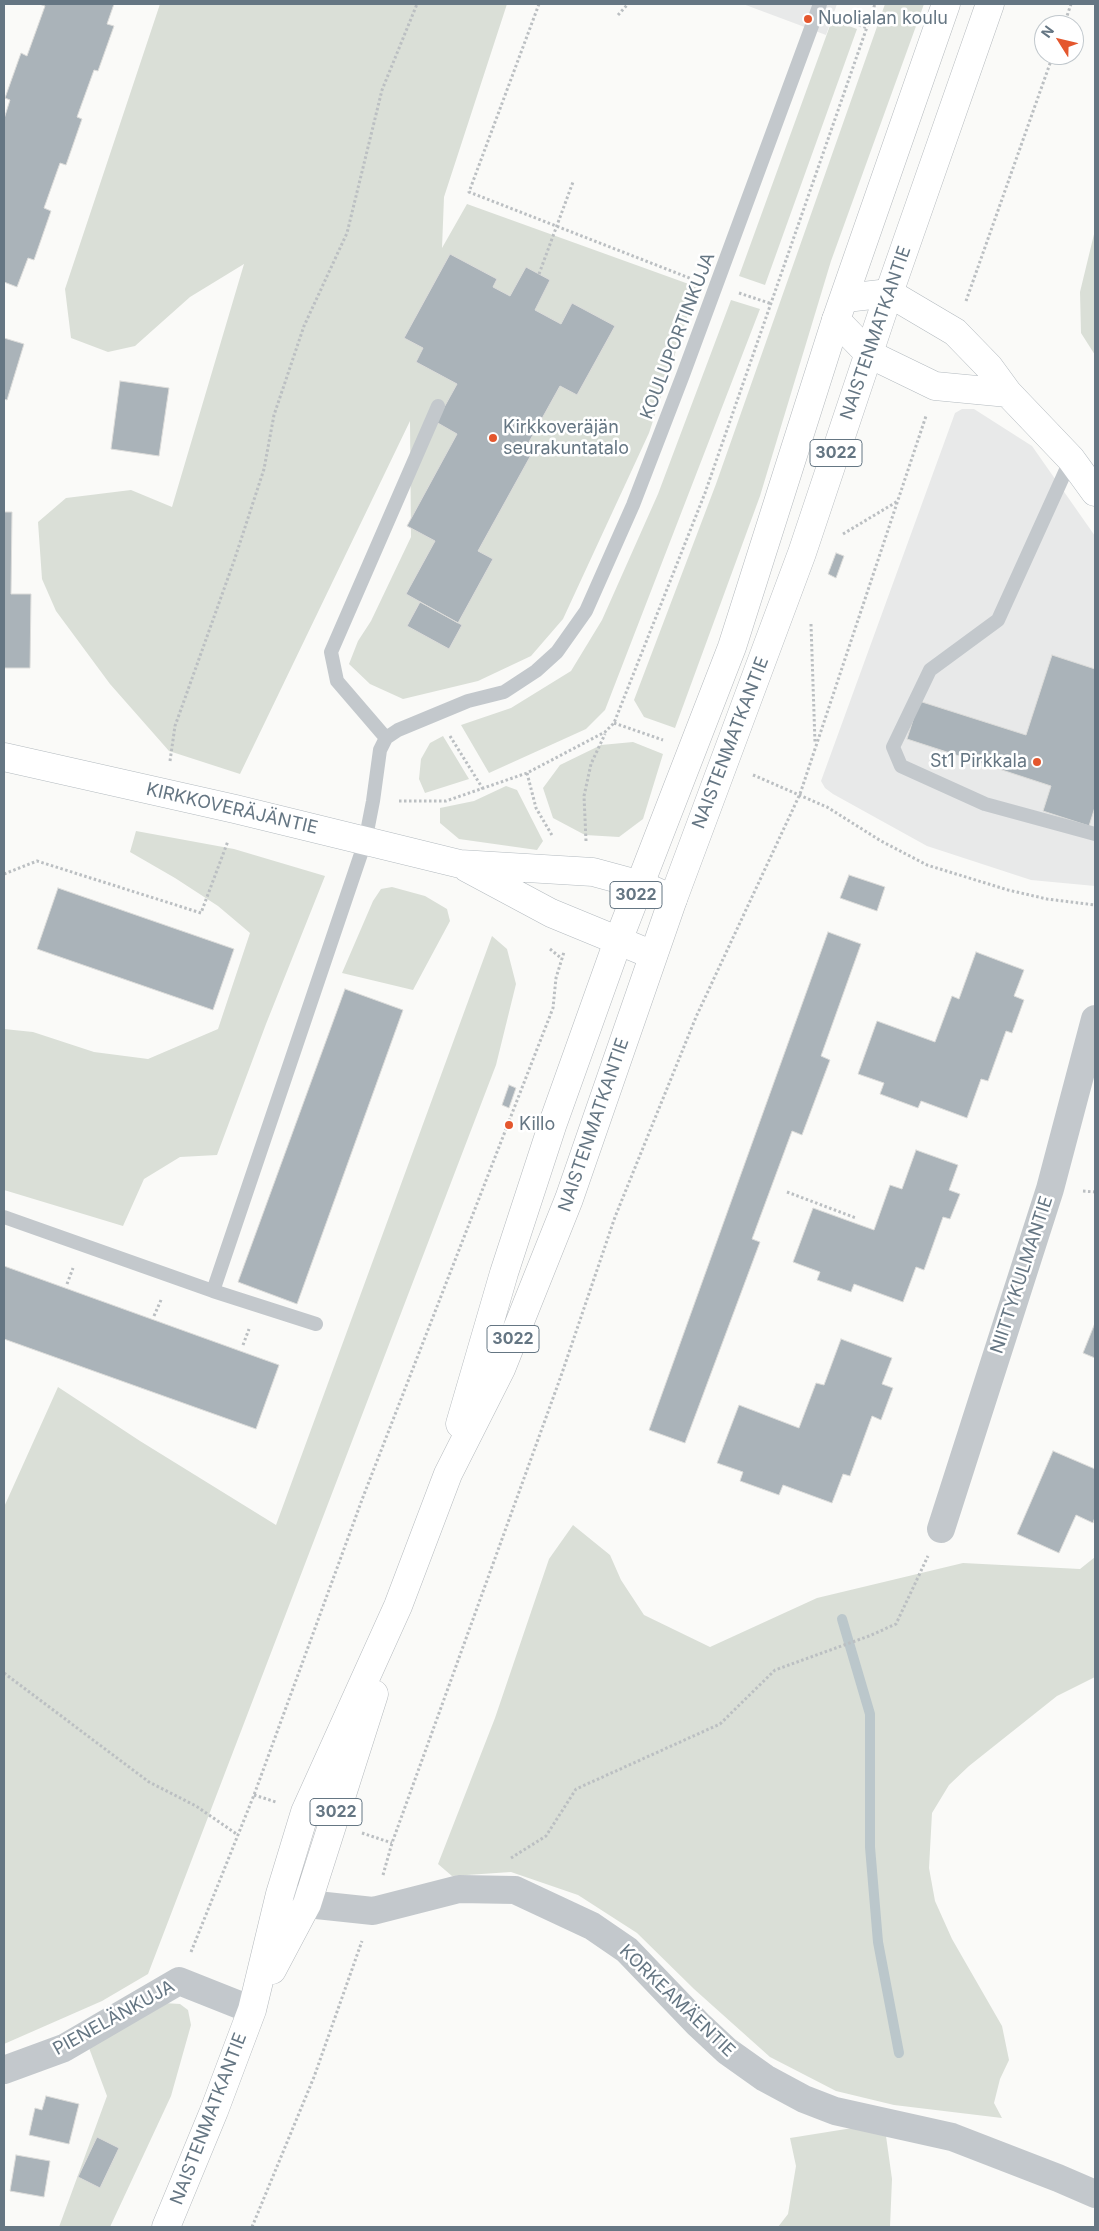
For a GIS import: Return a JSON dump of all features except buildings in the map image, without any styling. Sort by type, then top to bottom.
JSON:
[{"type":"main road","name":"NAISTENMATKANTIE","points":[[448,1474],[471,1381],[553,1123],[618,941],[732,647],[841,309],[946,4]]},
{"type":"main road","name":"NAISTENMATKANTIE","points":[[252,2010],[280,1894],[305,1812],[398,1606],[448,1474],[500,1369],[569,1200],[673,898],[802,553],[888,293],[990,4]]},
{"type":"main road","points":[[1008,393],[935,386],[869,354],[841,309],[888,293],[955,332],[989,366],[1008,393],[1071,459],[1095,492]]},
{"type":"main road","name":"KIRKKOVERÄJÄNTIE","points":[[4,757],[166,793],[460,864],[590,859],[640,885],[673,898]]},
{"type":"main road","name":"KIRKKOVERÄJÄNTIE","points":[[460,864],[551,913],[653,954]]},
{"type":"main road","name":"NAISTENMATKANTIE","points":[[166,2227],[214,2111],[252,2010],[307,1904],[370,1709],[398,1606]]},
{"type":"street","name":"NIITTYKULMANTIE","points":[[941,1529],[1050,1189],[1095,1019]]},
{"type":"street","name":"KORKEAMÄENTIE","points":[[280,1894],[307,1904],[373,1910],[459,1889],[515,1890],[592,1926],[627,1950],[727,2052],[765,2078],[804,2100],[835,2111],[952,2137],[1095,2194]]},
{"type":"street","name":"PIENELÄNKUJA","points":[[4,2070],[64,2048],[179,1981],[252,2010]]},
{"type":"lane","name":"KOULUPORTINKUJA","points":[[386,738],[398,730],[468,701],[504,692],[536,672],[557,652],[586,611],[633,505],[717,287],[820,4]]},
{"type":"lane","points":[[213,1291],[365,842],[380,750],[386,738],[336,681],[331,652],[438,406]]},
{"type":"lane","points":[[1071,459],[998,620],[930,670],[893,746],[901,766],[985,804],[1095,834]]},
{"type":"lane","points":[[4,1217],[213,1291],[316,1324]]},
{"type":"path","points":[[166,793],[175,726],[231,570],[264,469],[274,415],[304,326],[347,232],[382,90],[417,4]]},
{"type":"path","points":[[539,4],[469,192],[554,228],[678,275],[772,304]]},
{"type":"path","points":[[618,14],[628,4]]},
{"type":"path","points":[[373,801],[446,801],[527,773],[605,732],[614,724],[705,492],[875,4]]},
{"type":"path","points":[[955,332],[1049,65]]},
{"type":"path","points":[[539,274],[554,228],[573,182]]},
{"type":"path","points":[[252,2227],[314,2077],[373,1910],[392,1843],[561,1376],[615,1217],[696,1017],[800,794],[935,386]]},
{"type":"path","points":[[838,536],[898,502]]},
{"type":"path","points":[[811,616],[815,746]]},
{"type":"path","points":[[437,714],[483,789]]},
{"type":"path","points":[[614,724],[664,741]]},
{"type":"path","points":[[590,859],[584,796],[591,764],[605,732]]},
{"type":"path","points":[[527,773],[536,808],[554,838]]},
{"type":"path","points":[[751,774],[827,807],[881,841],[927,865],[1008,890],[1047,899],[1095,904]]},
{"type":"path","points":[[4,874],[37,861],[201,912],[229,837]]},
{"type":"path","points":[[179,1981],[238,1835],[364,1497],[553,1008],[556,978],[574,923]]},
{"type":"path","points":[[788,1192],[856,1218]]},
{"type":"path","points":[[509,1858],[546,1836],[576,1789],[720,1724],[775,1670],[869,1636],[896,1624],[941,1529]]},
{"type":"path","points":[[4,1673],[149,1782],[196,1806],[238,1835]]},
{"type":"shaded area","points":[[160,4],[507,4],[444,197],[442,248],[467,204],[697,287],[649,433],[563,619],[531,656],[478,681],[403,699],[370,684],[349,664],[358,641],[371,621],[411,537],[410,421],[240,774],[169,751],[110,684],[56,611],[42,579],[38,522],[66,498],[131,490],[172,507],[244,264],[190,297],[135,346],[108,352],[71,338],[65,289]]},
{"type":"shaded area","name":"Nuolialan koulu","points":[[743,4],[837,4],[826,35]]},
{"type":"shaded area","points":[[885,4],[924,4],[831,261],[760,496],[675,728],[644,717],[634,700],[716,484]]},
{"type":"shaded area","points":[[832,20],[857,29],[765,285],[739,276]]},
{"type":"shaded area","points":[[1095,230],[1095,355],[1081,333],[1080,292]]},
{"type":"shaded area","points":[[731,300],[760,309],[605,710],[586,729],[489,773],[461,725],[511,708],[571,671],[602,620],[658,494]]},
{"type":"shaded area","points":[[962,409],[974,409],[1032,446],[1095,536],[1095,886],[1031,880],[927,846],[833,794],[825,788],[821,781],[955,413]]},
{"type":"shaded area","points":[[443,736],[469,779],[425,793],[419,779],[421,759],[430,743]]},
{"type":"shaded area","points":[[633,742],[663,754],[643,819],[619,837],[585,835],[553,818],[543,788],[560,765],[601,745]]},
{"type":"shaded area","points":[[506,786],[517,790],[543,841],[537,850],[459,839],[440,823],[440,808],[474,801]]},
{"type":"shaded area","points":[[136,831],[234,849],[325,876],[266,1024],[217,1155],[180,1157],[144,1179],[123,1226],[4,1190],[4,1029],[33,1032],[94,1052],[148,1059],[218,1029],[250,933],[218,906],[130,852]]},
{"type":"shaded area","points":[[392,887],[425,896],[447,909],[450,921],[413,990],[342,973],[373,901],[381,889]]},
{"type":"shaded area","points":[[492,936],[507,949],[516,984],[496,1065],[148,1974],[102,2001],[4,2044],[4,1507],[58,1387],[140,1441],[276,1525]]},
{"type":"shaded area","points":[[573,1525],[610,1555],[621,1580],[644,1615],[710,1647],[817,1598],[963,1563],[1080,1569],[1095,1557],[1095,1677],[1057,1696],[969,1766],[949,1785],[932,1813],[929,1868],[935,1901],[952,1939],[1002,2026],[1009,2060],[1000,2079],[994,2103],[1002,2118],[894,2105],[836,2091],[770,2057],[694,1989],[637,1933],[578,1895],[511,1872],[452,1876],[438,1864],[495,1718],[549,1559]]},
{"type":"shaded area","points":[[164,2003],[180,2004],[188,2010],[191,2025],[171,2096],[110,2227],[59,2227],[107,2096],[86,2040]]},
{"type":"shaded area","points":[[865,2126],[886,2136],[892,2179],[890,2227],[778,2227],[788,2214],[796,2166],[790,2138]]},
{"type":"waterway","points":[[842,1619],[870,1714],[870,1847],[878,1942],[899,2053]]},
{"type":"place","name":"Nuolialan koulu","points":[[808,19]]},
{"type":"place","name":"Kirkkoveräjän seurakuntatalo","points":[[493,438]]},
{"type":"place","name":"St1 Pirkkala","points":[[1037,762]]},
{"type":"place","name":"Killo","points":[[509,1125]]}]
